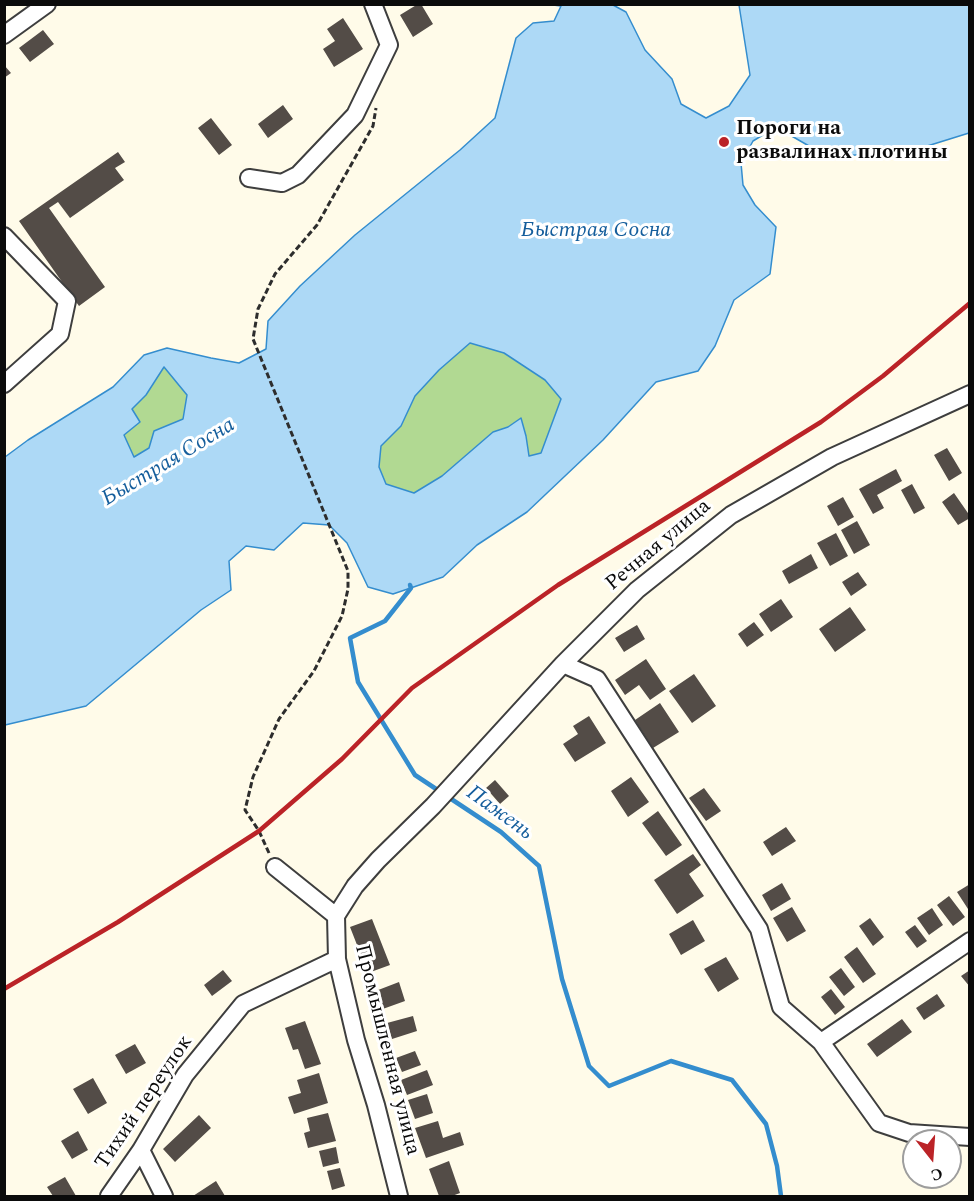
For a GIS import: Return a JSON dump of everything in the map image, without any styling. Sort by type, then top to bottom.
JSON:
[{"type":"street","points":[[4,35],[47,4]]},
{"type":"street","points":[[249,178],[282,183],[298,175],[355,114],[389,45],[373,4]]},
{"type":"street","points":[[4,237],[66,301],[60,334],[4,384]]},
{"type":"street","name":"Речная улица","points":[[336,916],[354,886],[378,860],[433,806],[563,664],[637,590],[731,515],[832,457],[969,394]]},
{"type":"street","points":[[563,664],[597,680],[759,929],[781,1007],[821,1042],[879,1122],[909,1133],[969,1137]]},
{"type":"street","points":[[275,867],[336,916]]},
{"type":"street","name":"Промышленная улица","points":[[336,916],[337,959],[356,1040],[376,1105],[399,1197]]},
{"type":"street","points":[[821,1042],[969,941]]},
{"type":"street","name":"Тихий переулок","points":[[109,1197],[141,1150],[185,1075],[243,1004],[337,959]]},
{"type":"street","points":[[141,1150],[164,1197]]},
{"type":"path","points":[[275,867],[259,831],[245,810],[253,777],[279,719],[314,671],[342,616],[348,589],[348,571],[253,339],[258,309],[275,274],[316,225],[373,126],[377,103]]},
{"type":"green space","points":[[470,343],[504,353],[545,380],[561,399],[541,453],[529,456],[521,418],[508,427],[493,432],[442,476],[414,493],[386,484],[379,467],[381,446],[401,426],[415,396],[439,370]]},
{"type":"green space","points":[[164,366],[187,395],[183,419],[155,431],[150,448],[133,458],[124,434],[140,422],[132,409],[146,395]]},
{"type":"water","name":"Быстрая Сосна","points":[[553,5],[613,5],[626,12],[645,50],[672,79],[681,104],[706,118],[729,106],[750,75],[739,5],[969,5],[969,133],[908,152],[839,156],[809,146],[776,127],[753,141],[741,163],[743,185],[755,205],[776,227],[770,274],[734,300],[715,346],[698,371],[656,382],[603,440],[527,512],[477,545],[443,577],[393,594],[368,587],[347,543],[329,525],[303,523],[274,550],[246,546],[229,561],[231,590],[201,610],[86,706],[5,725],[5,457],[113,387],[144,355],[167,348],[239,363],[266,349],[268,321],[300,286],[355,235],[460,150],[495,118],[516,38],[533,23],[554,21],[561,6]],"holes":[[[470,343],[504,353],[545,380],[561,399],[541,453],[529,456],[521,418],[508,427],[493,432],[442,476],[414,493],[386,484],[379,467],[381,446],[401,426],[415,396],[439,370]],[[164,367],[187,395],[183,419],[154,431],[149,448],[134,457],[124,435],[140,422],[132,409],[146,395]]]},
{"type":"building","points":[[421,4],[433,24],[413,37],[400,15]]},
{"type":"building","points":[[343,18],[363,49],[334,67],[323,49],[335,41],[327,29]]},
{"type":"building","points":[[43,30],[54,44],[30,62],[19,48]]},
{"type":"building","points":[[4,65],[11,73],[4,78]]},
{"type":"building","points":[[283,105],[293,119],[268,138],[258,124]]},
{"type":"building","points":[[211,118],[232,145],[219,155],[198,128]]},
{"type":"building","points":[[118,152],[125,162],[115,168],[124,180],[70,218],[58,202],[49,208],[105,287],[79,306],[19,221]]},
{"type":"building","points":[[947,448],[962,473],[949,481],[934,455]]},
{"type":"building","points":[[896,469],[902,481],[877,495],[884,508],[873,514],[859,489]]},
{"type":"building","points":[[912,484],[925,508],[914,514],[901,490]]},
{"type":"building","points":[[954,493],[970,516],[958,525],[942,502]]},
{"type":"building","points":[[843,497],[854,517],[838,526],[827,506]]},
{"type":"building","points":[[857,521],[870,545],[854,554],[841,530]]},
{"type":"building","points":[[836,533],[848,556],[830,566],[817,543]]},
{"type":"building","points":[[811,554],[818,568],[789,584],[782,571]]},
{"type":"building","points":[[858,572],[867,585],[851,596],[842,582]]},
{"type":"building","points":[[781,599],[793,617],[771,632],[759,614]]},
{"type":"building","points":[[850,607],[866,630],[835,652],[819,629]]},
{"type":"building","points":[[754,622],[764,635],[747,647],[738,634]]},
{"type":"building","points":[[637,625],[645,639],[624,652],[615,638]]},
{"type":"building","points":[[646,659],[666,689],[650,700],[639,685],[625,695],[615,680]]},
{"type":"building","points":[[694,674],[716,706],[692,723],[669,691]]},
{"type":"building","points":[[660,703],[679,732],[653,748],[635,720]]},
{"type":"building","points":[[589,716],[606,743],[575,762],[563,744],[578,734],[573,726]]},
{"type":"building","points":[[631,777],[649,802],[628,817],[611,791]]},
{"type":"building","points":[[495,780],[509,796],[500,804],[486,788]]},
{"type":"building","points":[[704,788],[721,811],[706,821],[689,798]]},
{"type":"building","points":[[658,811],[682,845],[666,856],[642,823]]},
{"type":"building","points":[[786,827],[796,841],[772,856],[763,842]]},
{"type":"building","points":[[693,854],[701,865],[689,874],[704,896],[677,914],[654,880]]},
{"type":"building","points":[[782,883],[791,899],[771,911],[762,895]]},
{"type":"building","points":[[970,884],[970,908],[968,909],[957,892]]},
{"type":"building","points":[[949,896],[965,917],[953,926],[937,905]]},
{"type":"building","points":[[792,907],[806,931],[787,942],[773,918]]},
{"type":"building","points":[[932,908],[943,925],[929,935],[917,918]]},
{"type":"building","points":[[870,918],[884,937],[873,946],[859,926]]},
{"type":"building","points":[[372,919],[390,965],[368,973],[350,927]]},
{"type":"building","points":[[693,920],[705,941],[681,955],[669,934]]},
{"type":"building","points":[[915,925],[927,941],[917,948],[905,932]]},
{"type":"building","points":[[857,947],[876,974],[863,983],[844,957]]},
{"type":"building","points":[[726,957],[739,979],[718,992],[704,969]]},
{"type":"building","points":[[841,968],[855,987],[844,996],[829,977]]},
{"type":"building","points":[[223,970],[232,981],[212,996],[204,985]]},
{"type":"building","points":[[970,970],[970,987],[961,976]]},
{"type":"building","points":[[399,982],[405,1001],[380,1010],[373,992]]},
{"type":"building","points":[[831,989],[845,1007],[835,1015],[821,997]]},
{"type":"building","points":[[937,994],[945,1006],[924,1020],[916,1008]]},
{"type":"building","points":[[413,1016],[417,1031],[392,1039],[387,1023]]},
{"type":"building","points":[[902,1019],[912,1032],[877,1057],[867,1044]]},
{"type":"building","points":[[305,1021],[321,1064],[305,1069],[298,1049],[293,1050],[285,1028]]},
{"type":"building","points":[[135,1044],[146,1063],[126,1074],[115,1055]]},
{"type":"building","points":[[415,1051],[421,1065],[402,1072],[396,1058]]},
{"type":"building","points":[[427,1070],[433,1085],[407,1095],[401,1080]]},
{"type":"building","points":[[319,1073],[328,1103],[294,1114],[288,1097],[301,1093],[297,1080]]},
{"type":"building","points":[[93,1078],[107,1103],[88,1114],[73,1089]]},
{"type":"building","points":[[427,1094],[433,1113],[415,1119],[408,1100]]},
{"type":"building","points":[[328,1113],[336,1141],[308,1148],[304,1133],[310,1131],[307,1118]]},
{"type":"building","points":[[199,1115],[211,1128],[175,1162],[163,1149]]},
{"type":"building","points":[[438,1121],[443,1138],[460,1132],[464,1145],[426,1158],[415,1128]]},
{"type":"building","points":[[78,1131],[88,1150],[72,1159],[61,1141]]},
{"type":"building","points":[[336,1147],[339,1163],[323,1167],[319,1151]]},
{"type":"building","points":[[449,1161],[460,1193],[452,1196],[439,1196],[429,1169]]},
{"type":"building","points":[[340,1168],[345,1186],[332,1190],[327,1171]]},
{"type":"building","points":[[65,1177],[76,1196],[53,1196],[47,1187]]},
{"type":"building","points":[[216,1181],[225,1196],[193,1196]]},
{"type":"waterway","name":"Пажень","points":[[410,585],[411,588],[385,621],[350,638],[358,682],[415,775],[501,832],[539,866],[562,979],[589,1066],[609,1086],[671,1061],[732,1080],[766,1124],[777,1166],[781,1196]]},
{"type":"railway","points":[[4,989],[118,922],[259,831],[342,759],[412,688],[558,585],[821,422],[883,376],[970,303]]},
{"type":"place","name":"Пороги на развалинах плотины","points":[[724,142]]}]
